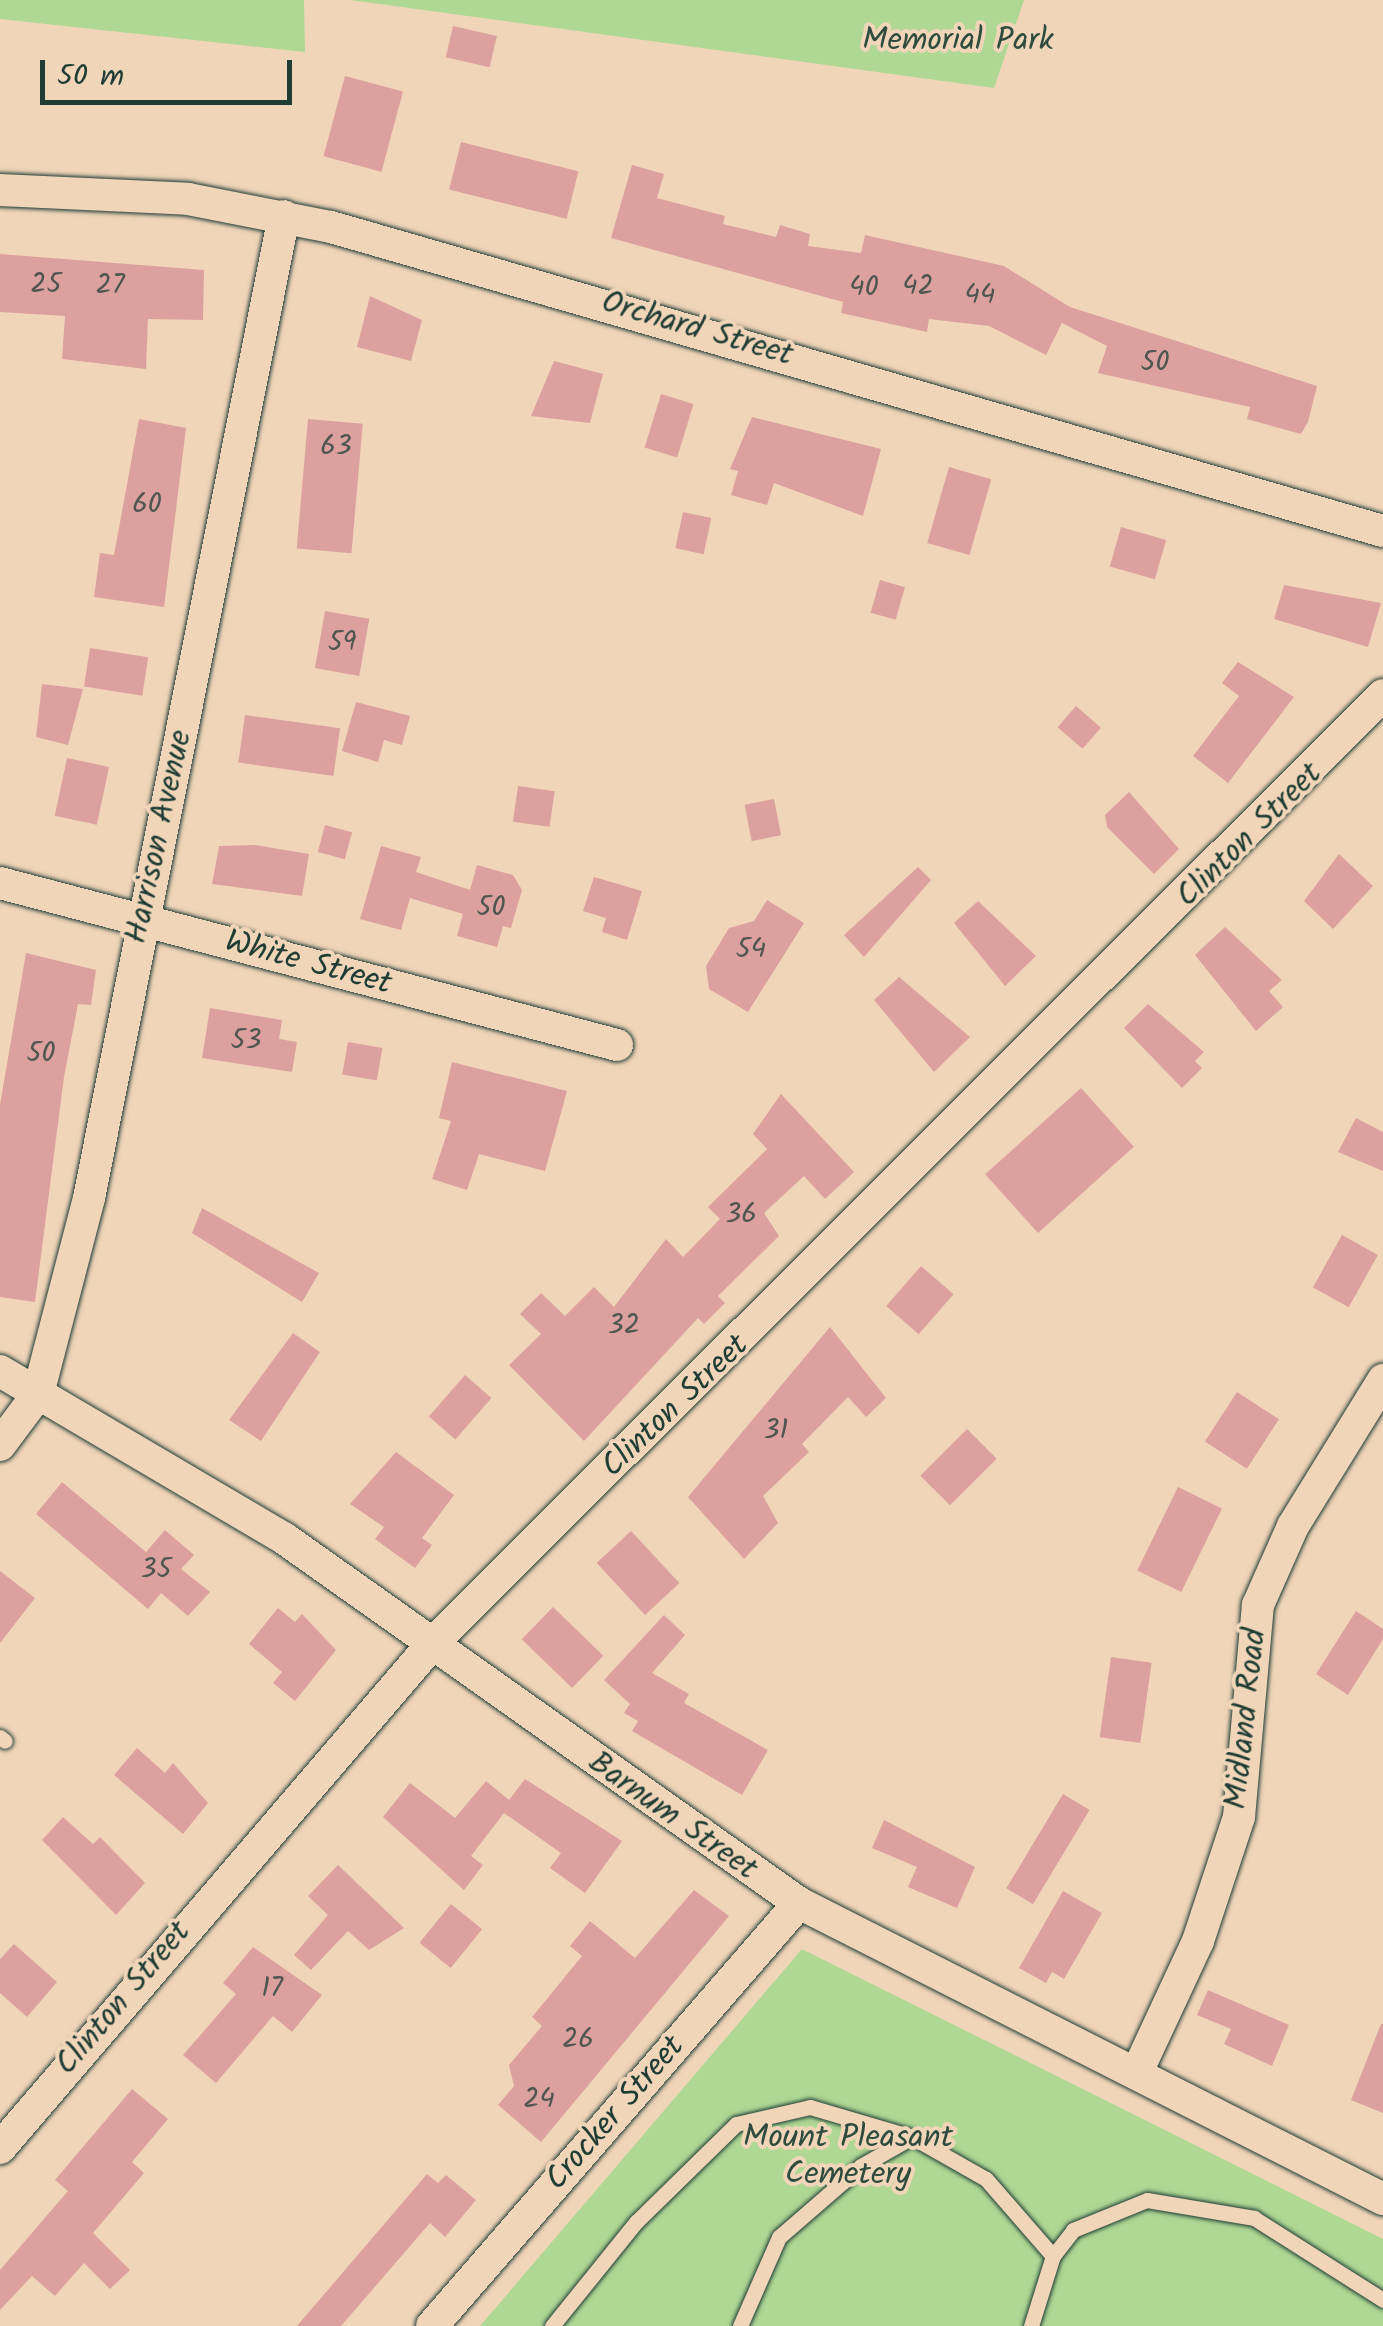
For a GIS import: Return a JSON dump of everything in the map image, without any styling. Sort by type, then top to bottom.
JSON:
[{"type":"street","name":"Orchard Street","points":[[0,190],[188,199],[284,216],[1383,531]]},
{"type":"street","name":"Harrison Avenue","points":[[0,1444],[38,1394],[111,1100],[139,920],[202,650],[284,216]]},
{"type":"street","name":"Clinton Street","points":[[0,2148],[433,1643],[1383,695]]},
{"type":"street","name":"White Street","points":[[0,883],[617,1046]]},
{"type":"street","name":"Barnum Street","points":[[0,1371],[208,1490],[433,1643],[799,1903],[1383,2198]]},
{"type":"street","name":"Midland Road","points":[[1137,2072],[1198,1942],[1235,1832],[1258,1605],[1294,1526],[1383,1380]]},
{"type":"street","name":"Crocker Street","points":[[432,2326],[799,1903]]},
{"type":"lane","points":[[552,2326],[636,2222],[736,2124],[810,2107],[912,2138],[986,2179],[1053,2256]]},
{"type":"lane","points":[[740,2326],[778,2238],[861,2166],[912,2138]]},
{"type":"lane","points":[[1031,2326],[1053,2256],[1105,2212],[1146,2200],[1195,2202],[1299,2241],[1383,2300]]},
{"type":"green space","points":[[0,0],[304,0],[305,52],[0,19]]},
{"type":"green space","name":"Memorial Park","points":[[350,0],[1024,0],[994,88]]},
{"type":"green space","name":"Mount Pleasant Cemetery","points":[[802,1949],[1383,2239],[1383,2326],[480,2326]]},
{"type":"building","points":[[453,26],[497,36],[490,67],[446,57]]},
{"type":"building","points":[[345,76],[403,92],[381,172],[324,156]]},
{"type":"building","points":[[461,142],[578,171],[567,219],[449,190]]},
{"type":"building","points":[[632,165],[664,174],[657,198],[725,216],[723,224],[776,237],[780,225],[810,234],[808,246],[861,253],[865,235],[1004,266],[1070,307],[1317,386],[1308,422],[1301,434],[1247,419],[1250,407],[1098,373],[1107,346],[1062,323],[1046,355],[989,326],[929,319],[927,332],[841,313],[843,302],[611,238]]},
{"type":"building","points":[[0,254],[204,270],[203,320],[148,319],[146,369],[62,359],[65,316],[0,312]]},
{"type":"building","points":[[370,296],[422,320],[411,361],[357,347]]},
{"type":"building","points":[[554,361],[603,374],[590,423],[531,416]]},
{"type":"building","points":[[661,394],[694,404],[677,457],[645,448]]},
{"type":"building","points":[[752,417],[881,449],[863,516],[774,483],[767,505],[731,495],[738,471],[730,469]]},
{"type":"building","points":[[139,419],[186,428],[164,607],[94,597],[100,553],[114,555]]},
{"type":"building","points":[[308,419],[363,424],[351,553],[297,549]]},
{"type":"building","points":[[949,467],[991,479],[970,555],[927,543]]},
{"type":"building","points":[[683,512],[711,518],[704,554],[675,548]]},
{"type":"building","points":[[1121,527],[1166,540],[1155,579],[1110,566]]},
{"type":"building","points":[[880,580],[905,587],[896,620],[871,613]]},
{"type":"building","points":[[1284,585],[1381,603],[1368,647],[1274,619]]},
{"type":"building","points":[[325,611],[369,619],[359,676],[315,668]]},
{"type":"building","points":[[90,648],[148,657],[142,696],[84,687]]},
{"type":"building","points":[[1238,662],[1294,697],[1228,783],[1193,756],[1239,696],[1222,683]]},
{"type":"building","points":[[42,684],[83,689],[68,745],[36,737]]},
{"type":"building","points":[[356,702],[410,716],[402,745],[384,740],[378,762],[342,751]]},
{"type":"building","points":[[1076,706],[1101,728],[1083,749],[1058,727]]},
{"type":"building","points":[[245,715],[340,728],[333,776],[238,763]]},
{"type":"building","points":[[67,758],[109,767],[97,825],[55,816]]},
{"type":"building","points":[[518,786],[555,791],[550,827],[513,822]]},
{"type":"building","points":[[1129,792],[1179,849],[1154,874],[1107,827],[1105,815]]},
{"type":"building","points":[[774,799],[781,835],[752,841],[745,805]]},
{"type":"building","points":[[325,825],[352,832],[345,859],[318,852]]},
{"type":"building","points":[[255,845],[309,854],[302,896],[212,884],[219,846]]},
{"type":"building","points":[[381,846],[421,857],[416,872],[470,890],[477,865],[513,875],[522,890],[511,928],[503,926],[497,947],[457,936],[463,914],[410,898],[401,930],[360,919]]},
{"type":"building","points":[[1339,854],[1373,886],[1333,929],[1304,901]]},
{"type":"building","points":[[918,867],[931,880],[864,957],[844,935]]},
{"type":"building","points":[[594,877],[642,891],[627,940],[602,932],[606,918],[583,911]]},
{"type":"building","points":[[767,900],[804,923],[748,1012],[709,989],[706,966],[729,928],[754,921]]},
{"type":"building","points":[[978,901],[1036,956],[1005,986],[954,923]]},
{"type":"building","points":[[1225,927],[1282,980],[1269,991],[1283,1007],[1256,1031],[1195,955]]},
{"type":"building","points":[[26,953],[96,970],[91,1005],[78,1004],[64,1077],[35,1302],[0,1297],[0,1105]]},
{"type":"building","points":[[899,977],[970,1037],[934,1072],[874,1000]]},
{"type":"building","points":[[1148,1004],[1204,1052],[1195,1061],[1202,1068],[1182,1088],[1124,1028]]},
{"type":"building","points":[[210,1008],[282,1020],[279,1039],[297,1042],[292,1072],[202,1058]]},
{"type":"building","points":[[348,1042],[382,1048],[377,1081],[342,1074]]},
{"type":"building","points":[[452,1062],[567,1091],[545,1171],[479,1154],[467,1190],[432,1179],[451,1121],[439,1118]]},
{"type":"building","points":[[1081,1088],[1134,1147],[1038,1233],[985,1174]]},
{"type":"building","points":[[781,1094],[854,1172],[825,1199],[804,1176],[764,1213],[779,1236],[718,1296],[725,1303],[704,1324],[698,1318],[584,1441],[509,1365],[541,1334],[520,1314],[541,1293],[565,1316],[594,1287],[614,1307],[666,1239],[683,1257],[720,1219],[708,1207],[767,1149],[753,1134]]},
{"type":"building","points":[[1356,1118],[1383,1132],[1383,1171],[1338,1152]]},
{"type":"building","points":[[202,1208],[319,1273],[302,1302],[192,1233]]},
{"type":"building","points":[[1342,1235],[1378,1255],[1349,1307],[1313,1287]]},
{"type":"building","points":[[921,1266],[953,1294],[919,1334],[886,1306]]},
{"type":"building","points":[[830,1327],[886,1398],[866,1417],[848,1397],[802,1444],[809,1452],[763,1496],[778,1523],[744,1559],[688,1497]]},
{"type":"building","points":[[293,1333],[320,1352],[261,1441],[229,1420]]},
{"type":"building","points":[[465,1375],[491,1398],[455,1439],[429,1417]]},
{"type":"building","points":[[1237,1392],[1279,1419],[1247,1469],[1205,1441]]},
{"type":"building","points":[[967,1429],[997,1459],[950,1505],[920,1476]]},
{"type":"building","points":[[396,1452],[454,1495],[422,1538],[432,1545],[415,1568],[375,1539],[384,1527],[350,1504]]},
{"type":"building","points":[[62,1482],[146,1552],[165,1530],[194,1555],[181,1569],[210,1592],[188,1616],[161,1593],[148,1609],[36,1514]]},
{"type":"building","points":[[1178,1487],[1222,1508],[1181,1592],[1137,1571]]},
{"type":"building","points":[[631,1531],[679,1583],[645,1615],[597,1563]]},
{"type":"building","points":[[0,1571],[35,1598],[0,1643]]},
{"type":"building","points":[[553,1607],[603,1656],[572,1688],[522,1639]]},
{"type":"building","points":[[278,1608],[295,1622],[302,1614],[336,1650],[295,1701],[273,1683],[282,1672],[249,1644]]},
{"type":"building","points":[[1356,1611],[1383,1629],[1383,1639],[1348,1695],[1316,1674]]},
{"type":"building","points":[[664,1615],[685,1635],[652,1673],[689,1694],[684,1703],[768,1750],[742,1795],[632,1731],[638,1721],[624,1713],[630,1704],[604,1680]]},
{"type":"building","points":[[1111,1657],[1152,1663],[1140,1743],[1100,1737]]},
{"type":"building","points":[[137,1748],[165,1773],[173,1763],[208,1803],[183,1834],[114,1775]]},
{"type":"building","points":[[525,1779],[622,1841],[585,1893],[550,1868],[561,1853],[504,1813],[471,1856],[483,1865],[464,1890],[383,1817],[410,1783],[455,1818],[486,1781],[509,1800]]},
{"type":"building","points":[[1063,1794],[1090,1810],[1033,1904],[1006,1888]]},
{"type":"building","points":[[63,1817],[93,1844],[100,1837],[145,1883],[116,1915],[42,1840]]},
{"type":"building","points":[[884,1820],[975,1867],[957,1908],[908,1887],[917,1867],[872,1848]]},
{"type":"building","points":[[338,1865],[404,1928],[369,1950],[348,1931],[311,1970],[294,1955],[328,1915],[308,1896]]},
{"type":"building","points":[[694,1890],[729,1916],[541,2142],[498,2105],[514,2086],[509,2065],[542,2026],[532,2017],[582,1956],[570,1946],[590,1921],[635,1958]]},
{"type":"building","points":[[1063,1891],[1102,1913],[1064,1979],[1052,1972],[1046,1983],[1019,1968]]},
{"type":"building","points":[[451,1904],[482,1929],[451,1968],[420,1943]]},
{"type":"building","points":[[14,1944],[57,1982],[27,2017],[0,1993],[0,1959]]},
{"type":"building","points":[[253,1947],[322,1995],[292,2032],[273,2016],[216,2083],[183,2055],[236,1994],[223,1983]]},
{"type":"building","points":[[1208,1990],[1289,2025],[1272,2066],[1224,2044],[1231,2029],[1197,2015]]},
{"type":"building","points":[[1383,2024],[1383,2113],[1351,2100]]},
{"type":"building","points":[[132,2089],[168,2119],[132,2162],[144,2173],[93,2233],[130,2270],[110,2289],[84,2263],[55,2296],[32,2276],[0,2310],[0,2270],[68,2191],[55,2180]]},
{"type":"building","points":[[427,2174],[438,2183],[446,2175],[476,2200],[445,2237],[430,2223],[341,2326],[297,2326]]}]
